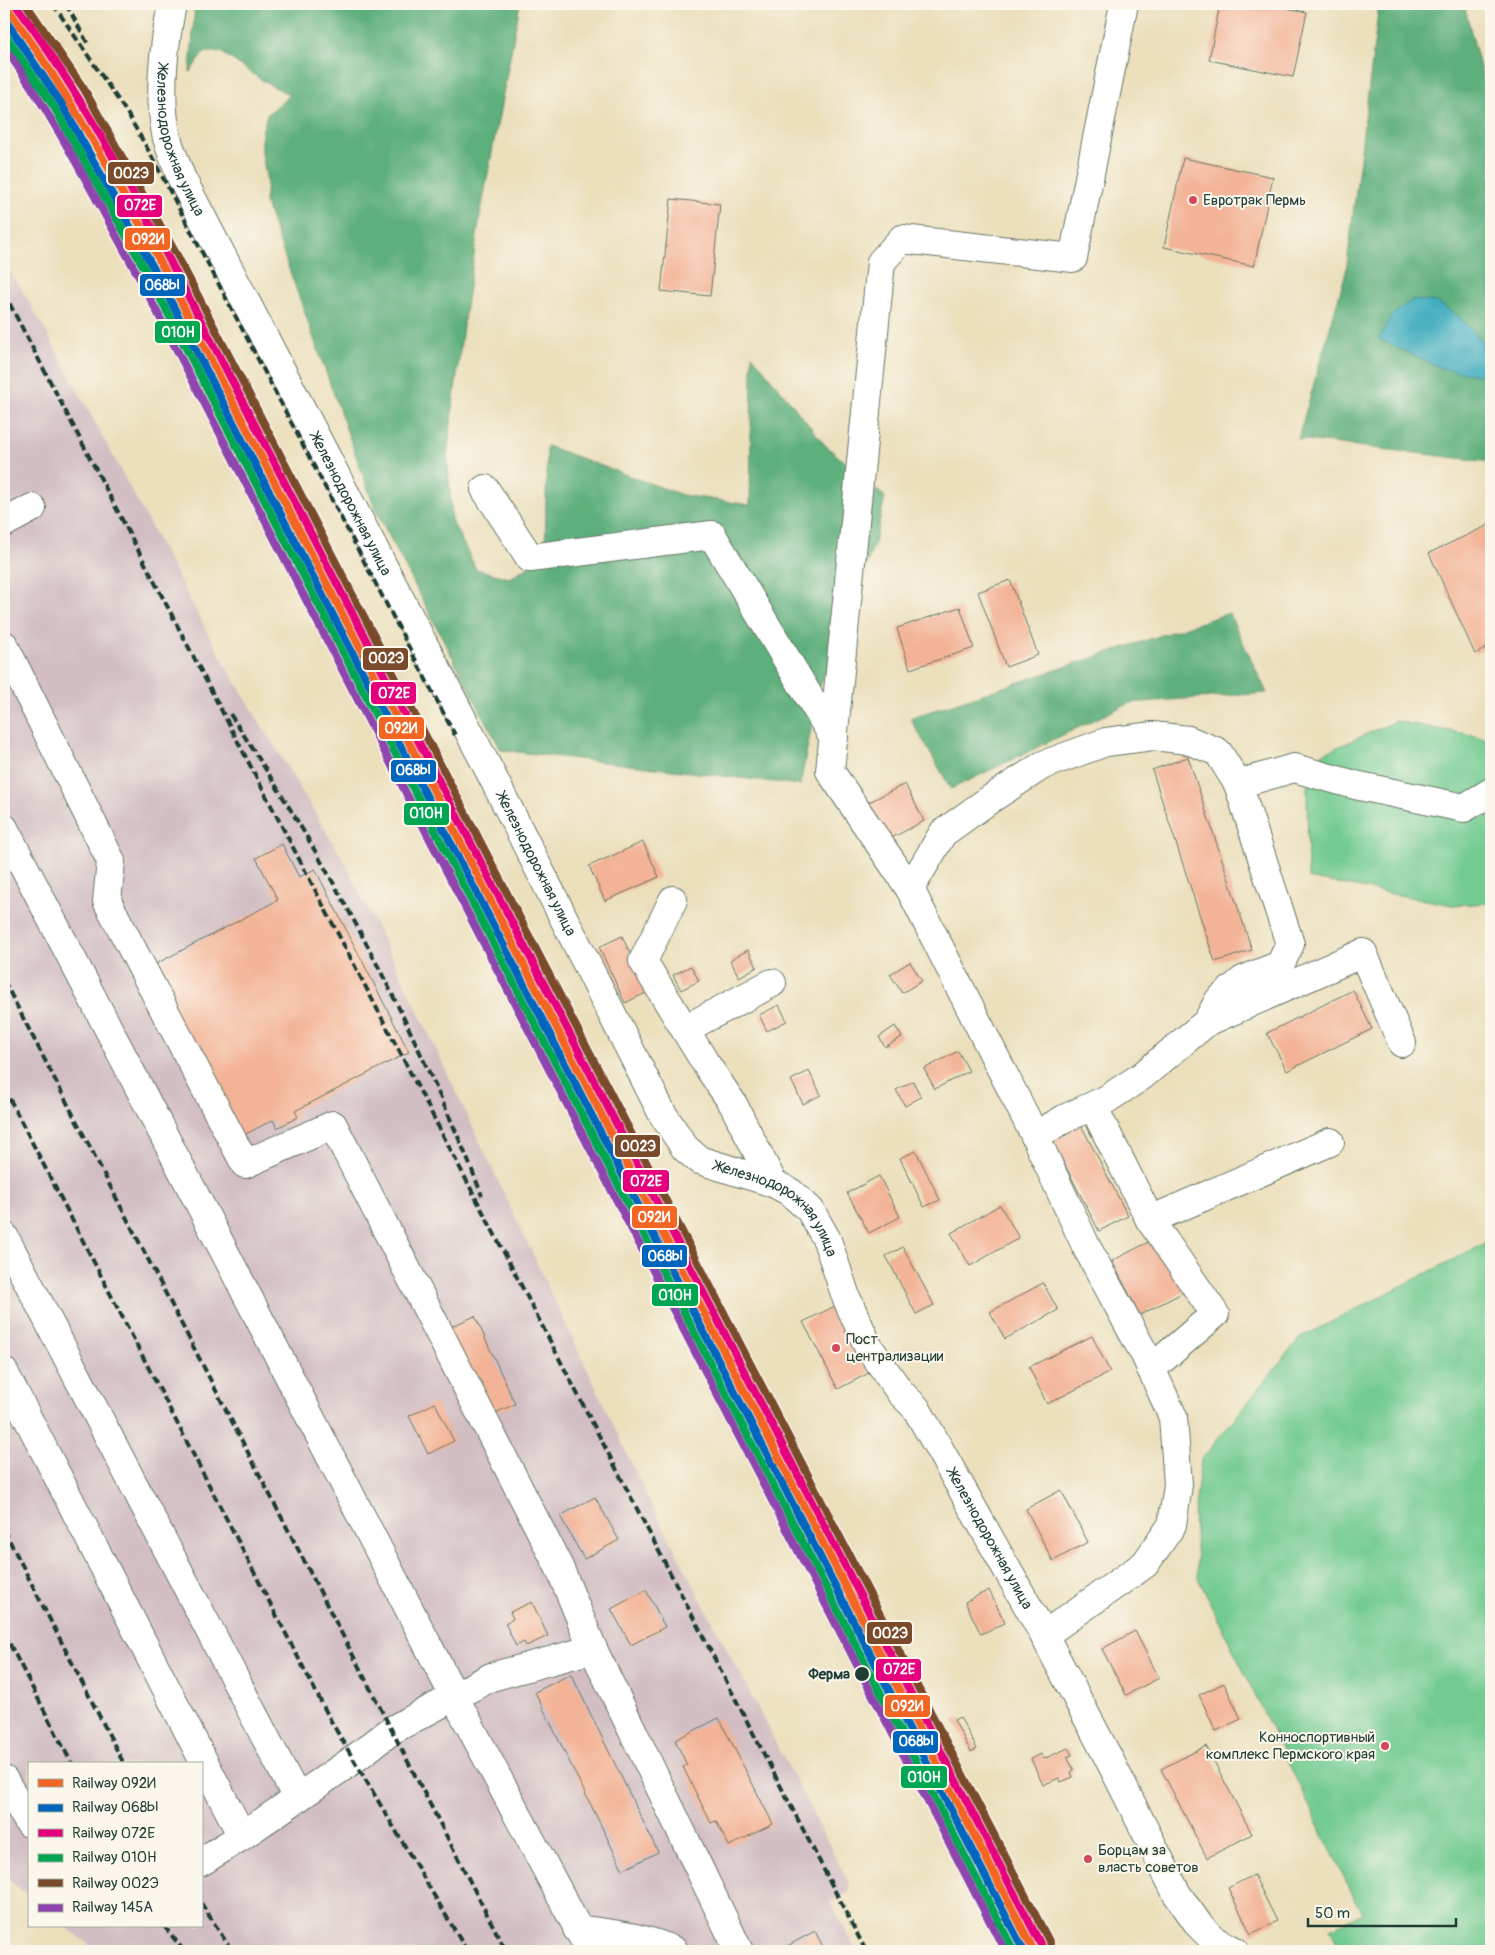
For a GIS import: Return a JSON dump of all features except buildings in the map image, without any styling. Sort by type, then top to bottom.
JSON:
[{"type":"street","name":"Железнодорожная улица","points":[[172,4],[165,43],[162,92],[166,134],[181,177],[481,754],[673,1131],[684,1148],[699,1160],[773,1184],[790,1192],[810,1210],[827,1240],[846,1297],[868,1346],[900,1392],[916,1408],[1044,1635],[1177,1894],[1199,1925],[1215,1941],[1235,1951]]},
{"type":"street","points":[[1044,1635],[1145,1564],[1172,1526],[1178,1485],[1173,1417],[1151,1368],[1086,1246],[1034,1136],[910,889],[830,771],[882,262],[902,239],[1073,258],[1124,4]]},
{"type":"street","points":[[485,489],[530,558],[712,535],[834,738]]},
{"type":"street","points":[[4,523],[32,508]]},
{"type":"street","points":[[4,644],[111,860],[107,901],[245,1164],[333,1125],[560,1569],[593,1648],[739,1951]]},
{"type":"street","points":[[910,889],[943,833],[1043,765],[1106,742],[1153,736],[1188,740],[1218,752],[1238,784],[1290,944],[1280,965],[1244,980],[1219,1000],[1207,1022]]},
{"type":"street","points":[[1238,784],[1294,768],[1355,785],[1464,808],[1491,792]]},
{"type":"street","points":[[4,828],[454,1696],[584,1940],[636,1938],[674,1951]]},
{"type":"street","points":[[673,900],[643,961],[706,1064],[733,1104],[773,1184]]},
{"type":"street","points":[[1034,1136],[1064,1119],[1108,1099],[1142,1076],[1207,1022],[1363,953],[1402,1042]]},
{"type":"street","points":[[685,1029],[772,983]]},
{"type":"street","points":[[1093,1106],[1150,1220],[1215,1314],[1151,1368]]},
{"type":"street","points":[[1150,1220],[1330,1142]]},
{"type":"street","points":[[4,1236],[297,1798]]},
{"type":"street","points":[[4,1372],[242,1836]]},
{"type":"street","points":[[202,1861],[353,1760],[392,1730],[454,1696],[491,1677],[593,1648]]},
{"type":"street","points":[[4,1780],[28,1821]]},
{"type":"shaded area","points":[[4,263],[21,288],[49,337],[223,661],[343,859],[408,990],[645,1492],[850,1885],[848,1893],[830,1902],[856,1951],[97,1951],[68,1928],[202,1928],[202,1762],[28,1762],[28,1896],[4,1876]]},
{"type":"green space","points":[[195,4],[520,4],[480,216],[463,326],[447,455],[452,521],[476,569],[509,578],[545,556],[547,446],[682,495],[750,505],[752,355],[825,445],[885,497],[875,542],[819,689],[800,785],[501,750],[375,509],[265,202],[267,182],[262,153],[262,132],[267,115],[290,95],[265,82],[221,52],[204,52],[190,72]]},
{"type":"green space","points":[[1379,4],[1464,4],[1491,110],[1491,462],[1298,439],[1346,272]]},
{"type":"green space","points":[[1229,613],[1267,693],[1129,703],[951,789],[910,718]]},
{"type":"green space","points":[[1396,721],[1472,735],[1491,741],[1491,903],[1452,905],[1308,878],[1307,787],[1322,754]]},
{"type":"green space","name":"Конноспортивный комплекс Пермского края","points":[[1491,1240],[1491,1951],[1341,1951],[1330,1929],[1362,1914],[1198,1578],[1194,1515],[1201,1460],[1300,1338]]},
{"type":"water","points":[[1412,300],[1437,302],[1458,316],[1482,341],[1491,362],[1490,377],[1443,369],[1379,339],[1392,315]]},
{"type":"railway","points":[[26,4],[48,37]]},
{"type":"railway","points":[[53,4],[127,113],[151,155],[455,735]]},
{"type":"railway","points":[[66,4],[89,46]]},
{"type":"railway","points":[[4,293],[866,1951]]},
{"type":"railway","points":[[230,714],[284,798],[358,927],[424,1061],[482,1196]]},
{"type":"railway","points":[[4,981],[506,1951]]},
{"type":"railway","points":[[4,1088],[332,1723],[467,1951]]},
{"type":"railway","points":[[4,1530],[123,1762]]},
{"type":"railway","points":[[4,1633],[71,1762]]},
{"type":"railway","points":[[202,1905],[232,1951]]},
{"type":"railway","points":[[166,1928],[184,1951]]},
{"type":"rail line","name":"092И","points":[[4,4],[68,99],[107,164],[162,265],[1034,1951]]},
{"type":"rail line","name":"072Е","points":[[15,4],[78,97],[170,261],[1042,1947]]},
{"type":"rail line","name":"002Э","points":[[26,4],[84,89],[178,257],[1050,1943]]},
{"type":"rail line","name":"068Ы","points":[[4,18],[61,103],[154,269],[1024,1951]]},
{"type":"rail line","name":"010Н","points":[[4,33],[54,107],[147,273],[1014,1951]]},
{"type":"rail line","name":"145А","points":[[4,47],[41,102],[139,277],[1005,1951]]},
{"type":"place","name":"Евротрак Пермь","points":[[1193,200]]},
{"type":"place","name":"Пост централизации","points":[[836,1348]]},
{"type":"place","name":"Ферма","points":[[862,1674]]},
{"type":"place","name":"Конноспортивный комплекс Пермского края","points":[[1385,1746]]},
{"type":"place","name":"Борцам за власть советов","points":[[1088,1859]]}]
